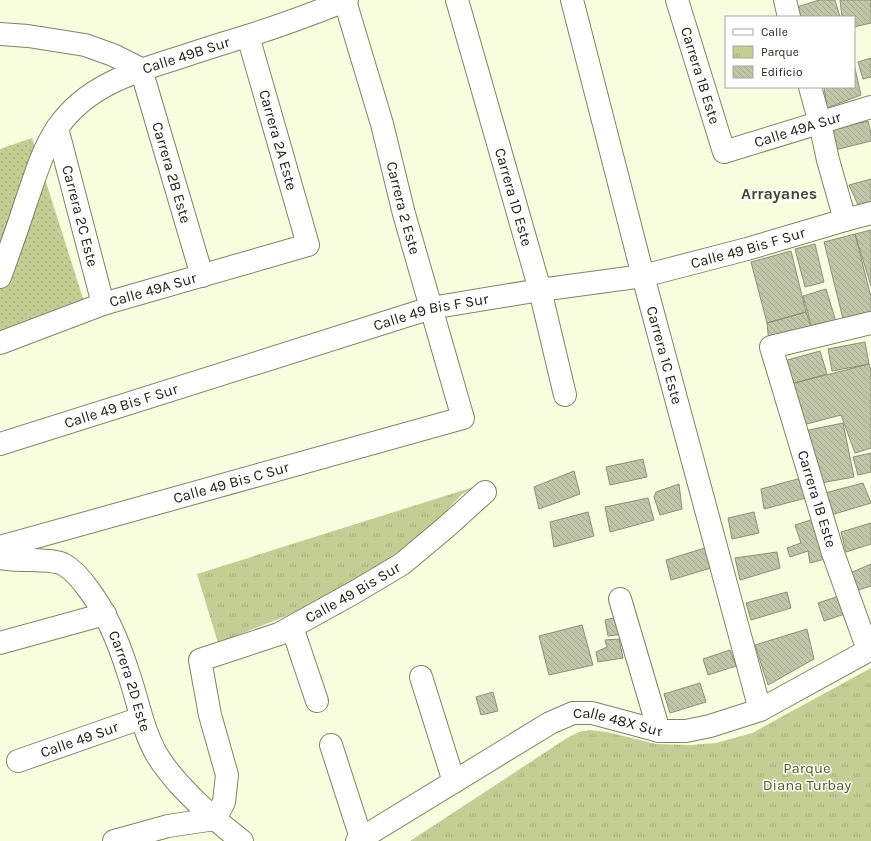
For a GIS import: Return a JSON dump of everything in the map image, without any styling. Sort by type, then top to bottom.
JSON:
[{"type":"street","name":"Calle 49B Sur","points":[[0,34],[28,36],[85,45],[113,55],[141,69],[248,36],[301,8],[346,0]]},
{"type":"street","name":"Carrera 2 Este","points":[[346,0],[382,124],[404,214],[463,416]]},
{"type":"street","name":"Carrera 1D Este","points":[[457,0],[540,290],[565,395]]},
{"type":"street","name":"Carrera 1C Este","points":[[572,0],[643,276],[760,710]]},
{"type":"street","name":"Carrera 1B Este","points":[[677,0],[724,152]]},
{"type":"street","points":[[784,0],[789,16]]},
{"type":"street","name":"Carrera 2A Este","points":[[248,36],[308,245]]},
{"type":"street","points":[[0,276],[44,152],[57,128],[70,111],[82,100],[97,90],[141,69]]},
{"type":"street","name":"Carrera 2B Este","points":[[141,69],[202,276]]},
{"type":"street","points":[[810,88],[845,220]]},
{"type":"street","name":"Calle 49A Sur","points":[[724,152],[871,107]]},
{"type":"street","name":"Carrera 2C Este","points":[[57,128],[103,304]]},
{"type":"street","name":"Calle 49 Bis F Sur","points":[[0,444],[431,308],[540,290],[643,276],[747,249],[871,213]]},
{"type":"street","name":"Calle 49A Sur","points":[[0,343],[103,304],[308,245]]},
{"type":"street","name":"Carrera 1B Este","points":[[870,649],[833,553],[771,347],[871,323]]},
{"type":"street","name":"Calle 49 Bis C Sur","points":[[0,547],[463,416]]},
{"type":"street","name":"Calle 49 Bis Sur","points":[[215,819],[224,802],[227,775],[210,715],[200,660],[279,634],[355,592],[402,564],[446,528],[485,492]]},
{"type":"street","name":"Carrera 2D Este","points":[[0,558],[10,560],[53,561],[69,568],[81,580],[98,602],[105,614],[129,672],[141,718],[149,740],[158,756],[170,773],[190,796],[224,828],[242,841]]},
{"type":"street","points":[[620,599],[659,731]]},
{"type":"street","points":[[0,644],[105,614]]},
{"type":"street","points":[[292,627],[317,701]]},
{"type":"street","name":"Calle 48X Sur","points":[[359,840],[550,723],[573,713],[592,713],[659,731],[686,731],[710,726],[760,710],[870,649]]},
{"type":"street","points":[[421,677],[454,782]]},
{"type":"street","name":"Calle 49 Sur","points":[[18,761],[141,718]]},
{"type":"street","points":[[331,745],[359,840]]},
{"type":"street","points":[[114,841],[168,826],[215,819]]},
{"type":"green space","points":[[32,138],[86,308],[0,336],[0,149]]},
{"type":"green space","points":[[483,484],[462,494],[434,524],[390,558],[326,600],[218,643],[197,574]]},
{"type":"green space","name":"Parque Diana Turbay","points":[[871,668],[871,841],[410,841],[567,738],[579,732],[589,730],[607,732],[656,744],[691,745],[716,743],[752,733]]},
{"type":"building","points":[[819,0],[835,0],[840,16],[797,16],[794,8]]},
{"type":"building","points":[[840,0],[871,0],[871,23],[855,27],[855,16],[842,16]]},
{"type":"building","points":[[871,58],[871,77],[863,79],[858,62]]},
{"type":"building","points":[[855,68],[861,95],[827,108],[824,88],[855,88]]},
{"type":"building","points":[[868,121],[871,141],[831,151],[826,131]]},
{"type":"building","points":[[871,179],[871,205],[859,207],[849,185]]},
{"type":"building","points":[[871,230],[871,286],[855,234]]},
{"type":"building","points":[[855,234],[871,297],[871,316],[844,323],[824,242]]},
{"type":"building","points":[[815,244],[824,282],[805,287],[795,249]]},
{"type":"building","points":[[791,251],[806,312],[767,323],[751,262]]},
{"type":"building","points":[[826,289],[837,325],[813,332],[803,296]]},
{"type":"building","points":[[806,312],[813,332],[769,343],[767,323]]},
{"type":"building","points":[[865,342],[869,364],[832,371],[828,349]]},
{"type":"building","points":[[820,351],[827,374],[787,385],[780,362]]},
{"type":"building","points":[[869,364],[871,370],[871,448],[855,453],[841,415],[803,425],[787,385]]},
{"type":"building","points":[[843,423],[854,477],[815,484],[804,431]]},
{"type":"building","points":[[871,453],[871,472],[858,475],[853,457]]},
{"type":"building","points":[[643,459],[647,477],[610,485],[606,467]]},
{"type":"building","points":[[574,471],[580,494],[539,509],[534,487]]},
{"type":"building","points":[[805,477],[810,497],[764,509],[761,489]]},
{"type":"building","points":[[863,483],[871,503],[831,515],[825,493]]},
{"type":"building","points":[[679,484],[682,509],[660,515],[654,497],[656,492]]},
{"type":"building","points":[[648,498],[654,520],[610,532],[605,507]]},
{"type":"building","points":[[588,512],[594,536],[554,547],[550,522]]},
{"type":"building","points":[[754,512],[759,533],[732,539],[728,518]]},
{"type":"building","points":[[817,518],[829,558],[810,563],[808,551],[790,557],[787,548],[801,543],[795,525]]},
{"type":"building","points":[[871,523],[871,544],[846,552],[841,532]]},
{"type":"building","points":[[708,547],[714,567],[671,580],[666,560]]},
{"type":"building","points":[[777,552],[780,568],[740,580],[735,558]]},
{"type":"building","points":[[871,564],[871,586],[855,591],[850,573]]},
{"type":"building","points":[[787,592],[791,608],[751,620],[746,603]]},
{"type":"building","points":[[845,594],[851,612],[824,621],[818,603]]},
{"type":"building","points":[[621,616],[624,634],[608,636],[605,620]]},
{"type":"building","points":[[582,625],[593,665],[549,675],[539,636]]},
{"type":"building","points":[[807,629],[814,659],[768,685],[755,645]]},
{"type":"building","points":[[619,639],[623,658],[598,662],[596,652],[607,647],[605,640]]},
{"type":"building","points":[[730,650],[736,666],[708,675],[703,659]]},
{"type":"building","points":[[700,683],[706,702],[670,713],[664,694]]},
{"type":"building","points":[[493,692],[498,711],[481,715],[476,697]]},
{"type":"district","name":"Arrayanes","points":[[779,193]]}]
